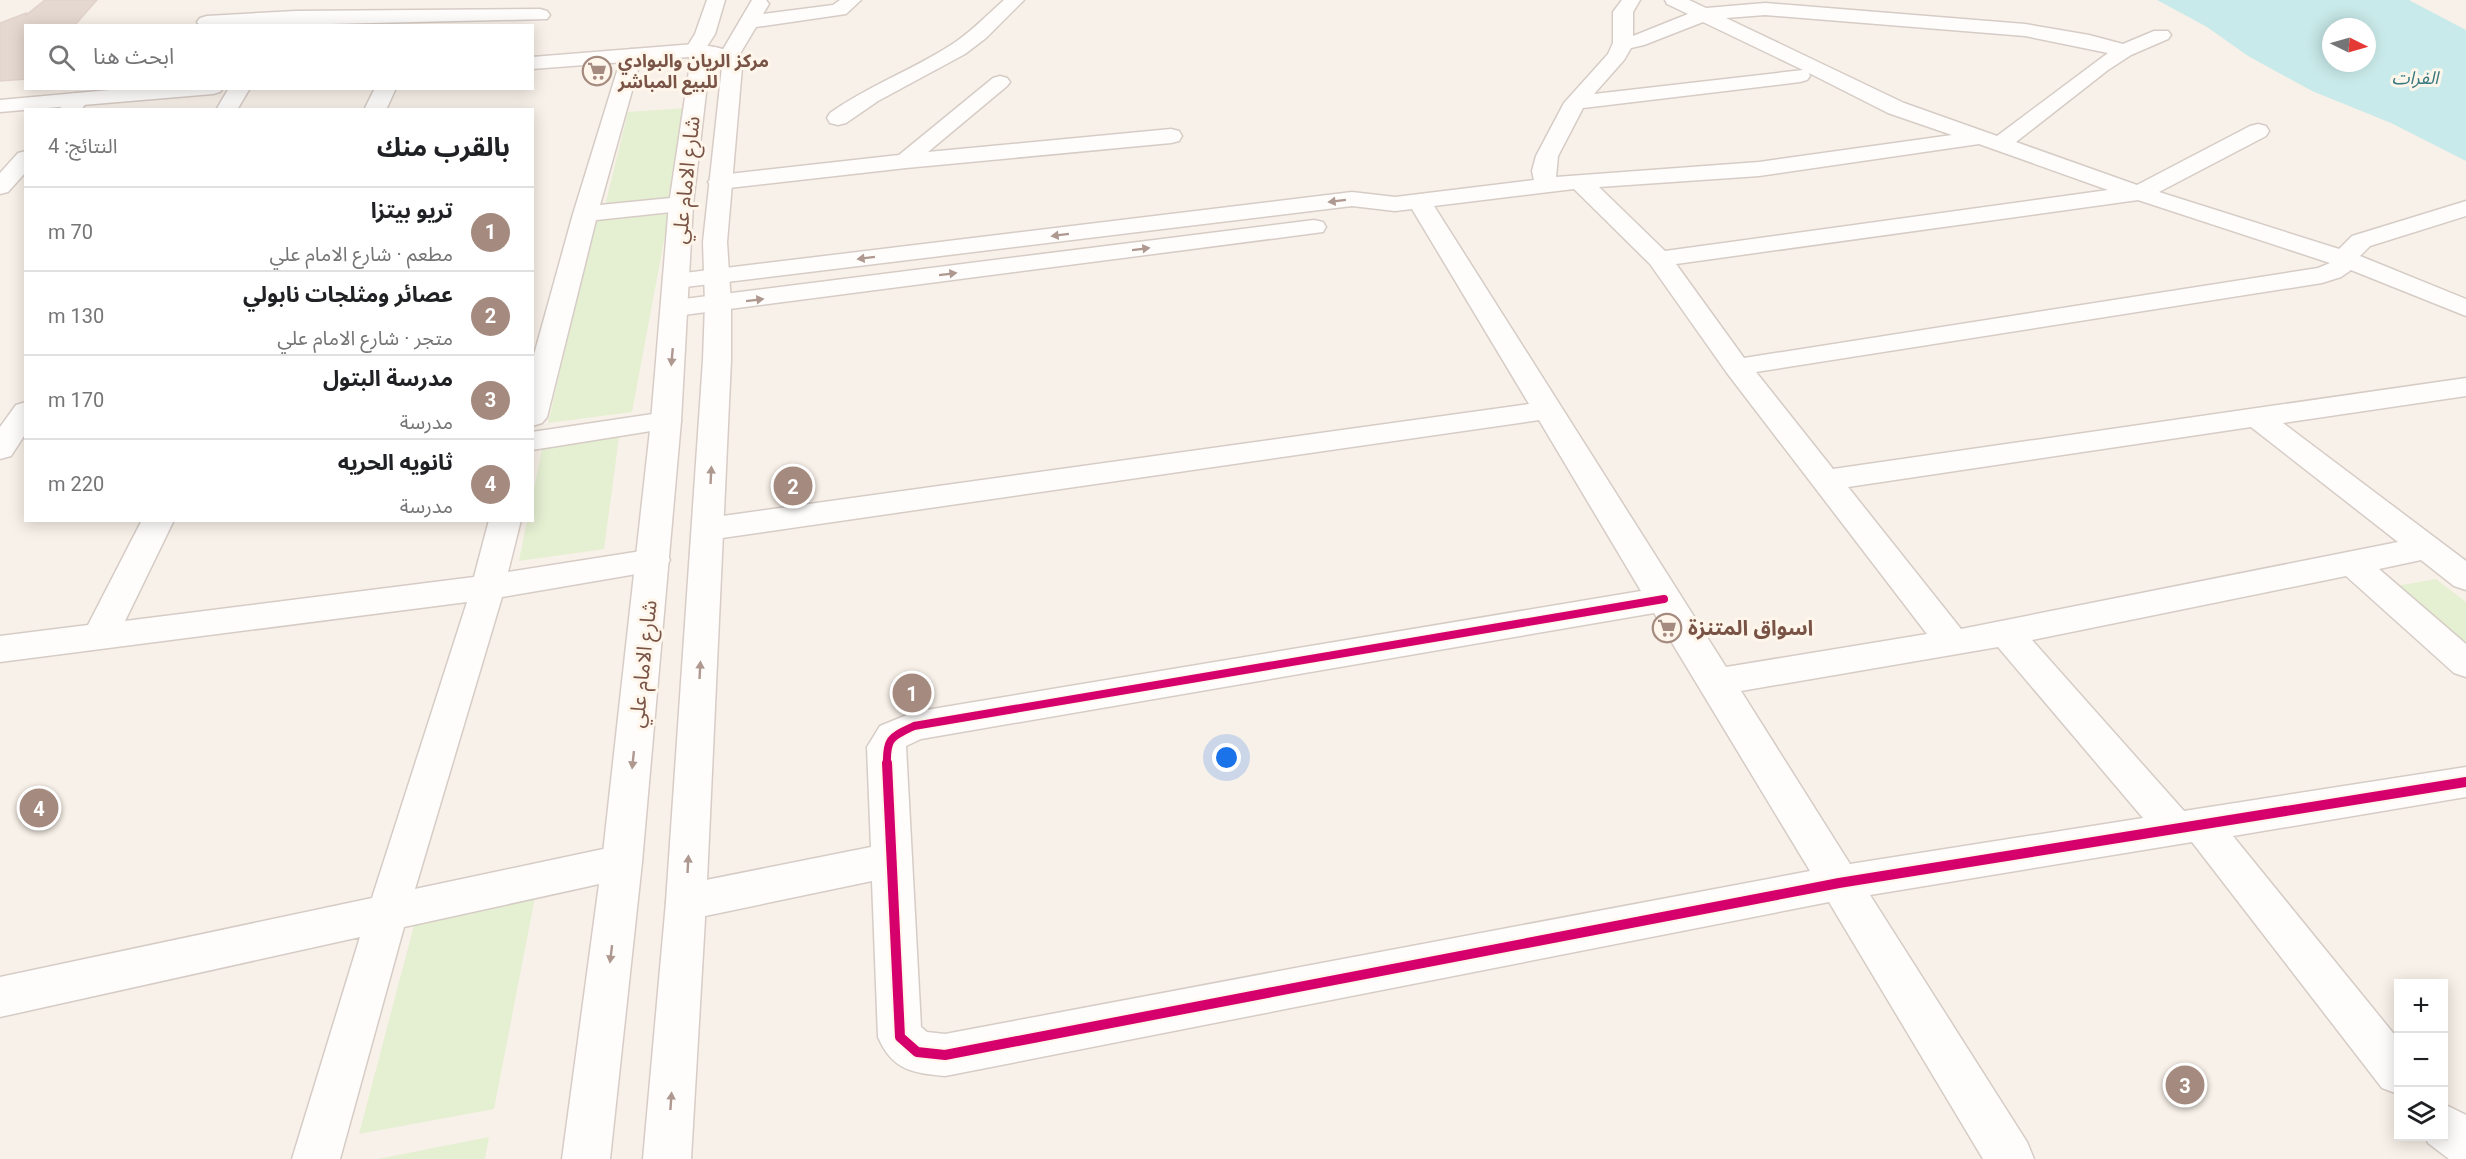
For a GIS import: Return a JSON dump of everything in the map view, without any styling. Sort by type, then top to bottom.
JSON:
[{"type":"street","points":[[695,50],[705,34],[716,0]]},
{"type":"street","points":[[534,63],[695,50],[714,52],[728,57],[761,0]]},
{"type":"street","points":[[749,22],[839,10],[852,0]]},
{"type":"street","points":[[838,118],[860,100],[903,80],[973,38],[1015,0]]},
{"type":"street","points":[[1546,185],[1544,171],[1547,156],[1575,103],[1617,56],[1623,43],[1621,18],[1625,7],[1632,0]]},
{"type":"street","points":[[1674,0],[1896,108],[2139,193],[2347,260],[2466,308]]},
{"type":"street","points":[[1623,43],[1637,41],[1705,14],[1765,9],[1835,13],[2045,33],[2124,51]]},
{"type":"street","points":[[207,22],[540,15]]},
{"type":"street","points":[[676,294],[1366,220],[1406,202],[1580,181],[1758,169],[1989,142],[2124,51],[2161,35]]},
{"type":"street","name":"شارع الامام علي","points":[[586,1159],[622,862],[654,560],[676,294],[681,204],[700,64],[699,55],[695,50]]},
{"type":"street","points":[[534,409],[585,214],[632,55]]},
{"type":"street","name":"شارع الامام علي","points":[[667,1159],[686,902],[708,529],[718,290],[715,242],[733,73],[728,57]]},
{"type":"street","points":[[1575,103],[1800,76]]},
{"type":"street","points":[[906,161],[927,138],[972,108],[1000,82]]},
{"type":"street","points":[[0,105],[73,104],[196,90]]},
{"type":"street","points":[[227,108],[239,90]]},
{"type":"street","points":[[376,108],[386,90]]},
{"type":"street","points":[[1659,259],[2139,193],[2258,131]]},
{"type":"street","points":[[720,182],[906,161],[1171,136]]},
{"type":"street","points":[[0,187],[24,160]]},
{"type":"street","points":[[1580,181],[1659,259],[1737,367],[1953,644]]},
{"type":"street","points":[[1406,202],[1547,410],[2010,1159]]},
{"type":"street","points":[[585,214],[681,204]]},
{"type":"street","points":[[1737,367],[2322,275],[2335,272],[2343,266],[2353,246],[2361,241],[2466,208]]},
{"type":"street","points":[[1827,480],[2258,418],[2460,392]]},
{"type":"street","points":[[708,529],[1547,410]]},
{"type":"street","points":[[0,449],[24,414]]},
{"type":"street","points":[[2258,418],[2466,578]]},
{"type":"street","points":[[534,441],[666,421]]},
{"type":"street","points":[[100,636],[157,522]]},
{"type":"street","points":[[316,1159],[505,522]]},
{"type":"street","points":[[1716,682],[1953,644],[2426,548]]},
{"type":"street","points":[[0,649],[488,587],[654,560]]},
{"type":"street","points":[[2351,562],[2466,664]]},
{"type":"street","points":[[1664,599],[914,726],[893,736],[886,747],[900,1037],[916,1052],[945,1055],[1839,883],[2466,783]]},
{"type":"street","points":[[2006,633],[2189,828],[2394,1067]]},
{"type":"street","points":[[686,902],[892,860]]},
{"type":"street","points":[[0,997],[622,862]]},
{"type":"street","points":[[2448,1130],[2466,1142]]},
{"type":"green space","points":[[686,108],[668,199],[605,206],[628,112]]},
{"type":"green space","points":[[669,214],[632,412],[548,423],[595,221]]},
{"type":"green space","points":[[619,437],[604,549],[519,561],[527,522],[534,522],[534,489],[542,449]]},
{"type":"green space","points":[[2436,579],[2466,602],[2466,647],[2397,586]]},
{"type":"green space","points":[[536,892],[494,1109],[359,1134],[417,914]]},
{"type":"green space","points":[[489,1137],[485,1159],[378,1159]]},
{"type":"water","name":"الفرات","points":[[2157,0],[2409,0],[2466,30],[2466,161],[2391,123],[2312,91],[2248,56],[2207,27]]},
{"type":"building","points":[[45,0],[97,0],[76,24],[24,24],[24,79],[0,81],[0,23],[26,13],[26,15]]},
{"type":"cycle path","points":[[1664,599],[914,726],[893,736],[886,747],[900,1037],[917,1052],[945,1055],[1839,883],[2466,782]]},
{"type":"place","name":"مركز الريان والبوادي للبيع المباشر","points":[[597,71]]},
{"type":"place","name":"عصائر ومثلجات نابولي","points":[[793,486]]},
{"type":"place","name":"اسواق المتنزة","points":[[1667,628]]},
{"type":"place","name":"تريو بيتزا","points":[[912,693]]},
{"type":"place","name":"ثانويه الحريه","points":[[39,808]]},
{"type":"place","name":"مدرسة البتول","points":[[2185,1085]]}]
